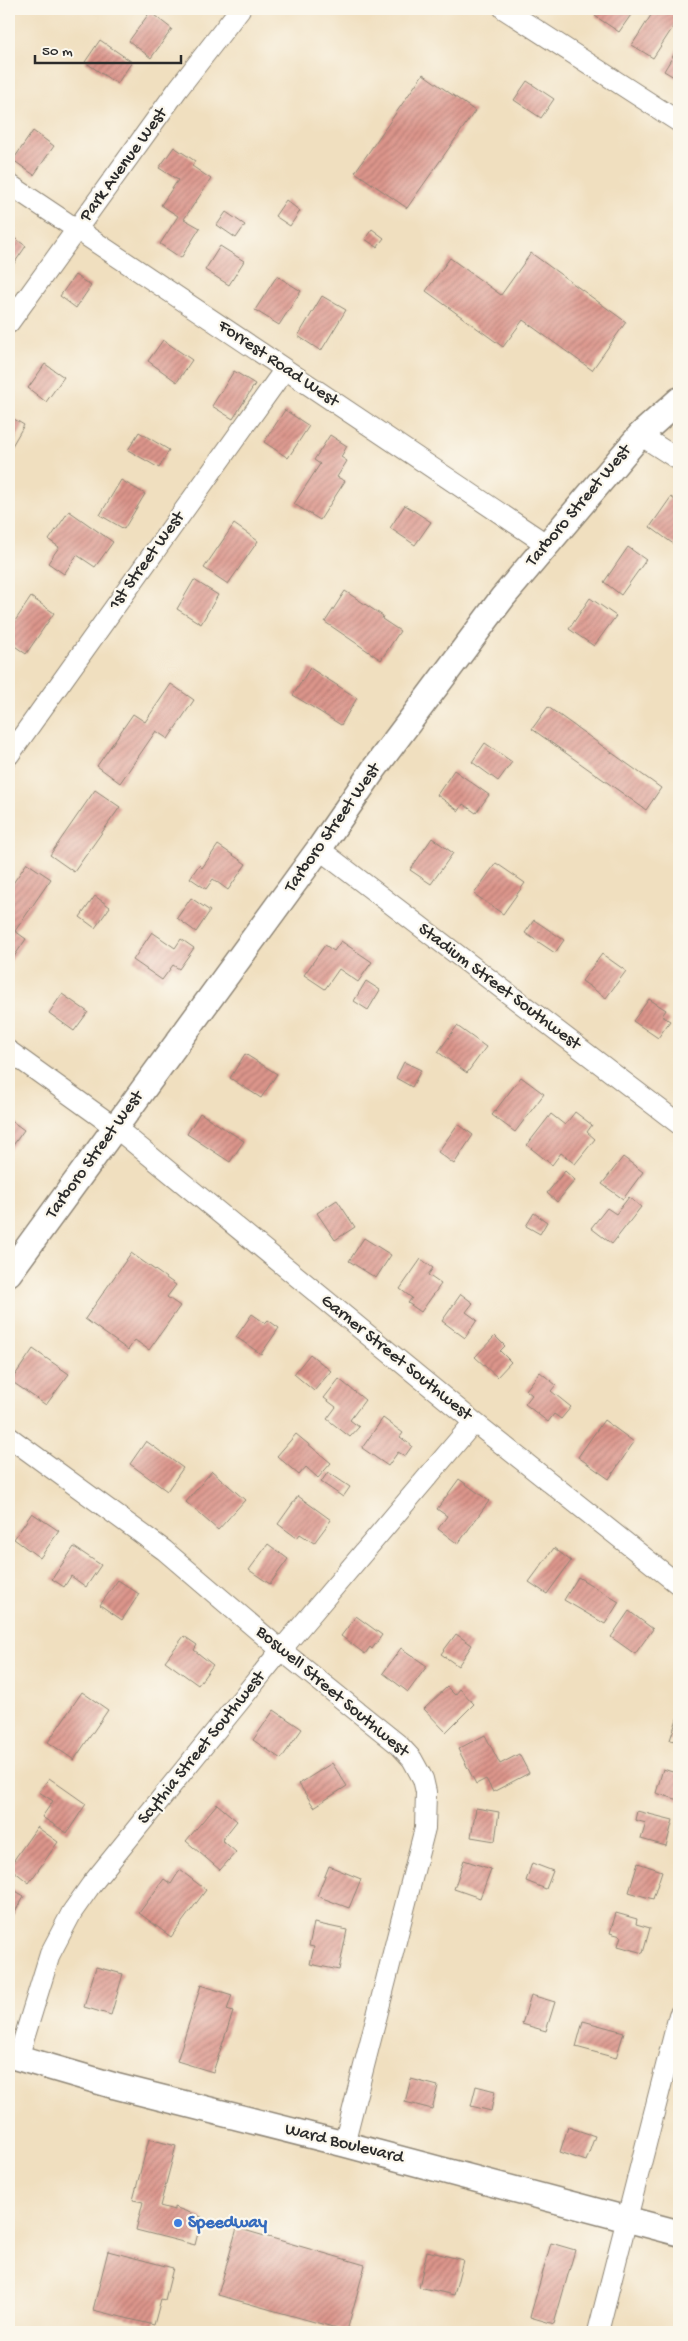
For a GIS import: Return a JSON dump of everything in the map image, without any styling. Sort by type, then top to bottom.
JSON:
[{"type":"main road","name":"Tarboro Street West","points":[[9,1273],[319,849],[374,769],[503,598],[546,544],[640,435],[679,400]]},
{"type":"main road","name":"Ward Boulevard","points":[[13,2056],[120,2088],[344,2144],[679,2232]]},
{"type":"street","name":"Park Avenue West","points":[[9,323],[178,89],[240,9]]},
{"type":"street","points":[[504,9],[679,122]]},
{"type":"street","name":"Forrest Road West","points":[[9,184],[546,544]]},
{"type":"street","name":"1st Street West","points":[[9,754],[285,368]]},
{"type":"street","points":[[640,435],[679,460]]},
{"type":"street","name":"Stadium Street Southwest","points":[[319,849],[679,1124]]},
{"type":"street","name":"Garner Street Southwest","points":[[9,1051],[116,1128],[474,1422],[679,1585]]},
{"type":"street","name":"Scythia Street Southwest","points":[[13,2056],[50,1954],[72,1912],[91,1885],[281,1650],[474,1422]]},
{"type":"street","name":"Boswell Street Southwest","points":[[9,1437],[164,1550],[281,1650],[399,1745],[417,1767],[426,1792],[425,1828],[344,2144]]},
{"type":"street","points":[[598,2332],[679,2015]]},
{"type":"building","points":[[600,9],[635,9],[619,32],[595,16]]},
{"type":"building","points":[[655,9],[664,14],[668,9],[671,9],[679,14],[679,22],[677,21],[653,58],[632,45]]},
{"type":"building","points":[[150,12],[172,29],[151,58],[129,41]]},
{"type":"building","points":[[100,40],[132,62],[117,84],[85,62]]},
{"type":"building","points":[[679,46],[679,80],[664,71]]},
{"type":"building","points":[[423,74],[475,111],[407,208],[355,172]]},
{"type":"building","points":[[527,81],[554,99],[541,118],[514,100]]},
{"type":"building","points":[[33,131],[54,146],[34,175],[13,160]]},
{"type":"building","points":[[174,147],[195,161],[192,166],[211,179],[184,219],[200,228],[181,258],[160,244],[178,216],[161,205],[178,180],[159,168]]},
{"type":"building","points":[[286,200],[300,211],[290,226],[275,216]]},
{"type":"building","points":[[226,212],[245,225],[236,238],[217,225]]},
{"type":"building","points":[[9,228],[13,231],[10,235],[26,246],[13,265],[9,262]]},
{"type":"building","points":[[372,229],[384,238],[377,247],[365,239]]},
{"type":"building","points":[[220,246],[244,261],[229,285],[205,270]]},
{"type":"building","points":[[531,253],[626,322],[592,370],[523,320],[503,347],[426,291],[450,258],[501,295]]},
{"type":"building","points":[[75,275],[91,286],[76,308],[60,296]]},
{"type":"building","points":[[277,276],[301,291],[279,325],[255,310]]},
{"type":"building","points":[[322,296],[346,310],[321,351],[298,336]]},
{"type":"building","points":[[163,340],[192,360],[177,382],[148,361]]},
{"type":"building","points":[[45,364],[64,377],[46,402],[28,388]]},
{"type":"building","points":[[234,371],[255,384],[233,419],[212,406]]},
{"type":"building","points":[[285,410],[309,426],[288,458],[264,442]]},
{"type":"building","points":[[9,416],[24,425],[9,451]]},
{"type":"building","points":[[139,432],[169,450],[159,468],[128,450]]},
{"type":"building","points":[[330,435],[347,446],[341,457],[347,461],[337,477],[345,481],[320,520],[294,504],[320,464],[314,460]]},
{"type":"building","points":[[121,480],[145,494],[124,529],[100,515]]},
{"type":"building","points":[[671,497],[679,503],[679,548],[650,527]]},
{"type":"building","points":[[405,505],[431,522],[415,545],[390,528]]},
{"type":"building","points":[[69,511],[113,542],[95,567],[77,555],[64,574],[48,563],[59,547],[49,540]]},
{"type":"building","points":[[234,524],[258,541],[228,584],[204,568]]},
{"type":"building","points":[[628,547],[646,560],[621,595],[604,582]]},
{"type":"building","points":[[194,580],[218,595],[201,624],[177,609]]},
{"type":"building","points":[[345,591],[383,616],[382,619],[400,631],[381,660],[325,622]]},
{"type":"building","points":[[31,597],[54,613],[26,654],[9,642],[9,630]]},
{"type":"building","points":[[590,598],[616,616],[594,646],[569,629]]},
{"type":"building","points":[[310,668],[357,698],[341,725],[293,695]]},
{"type":"building","points":[[171,684],[194,700],[168,739],[156,731],[120,783],[97,766],[133,714],[145,722]]},
{"type":"building","points":[[548,707],[661,788],[646,810],[532,729]]},
{"type":"building","points":[[485,743],[512,762],[498,781],[472,762]]},
{"type":"building","points":[[454,770],[489,795],[476,813],[463,804],[459,811],[437,795]]},
{"type":"building","points":[[95,790],[120,807],[74,872],[50,855]]},
{"type":"building","points":[[432,838],[453,853],[431,884],[410,870]]},
{"type":"building","points":[[218,845],[246,864],[228,890],[213,879],[206,889],[190,878],[199,865],[202,868]]},
{"type":"building","points":[[27,863],[51,879],[15,931],[26,939],[9,964],[9,889]]},
{"type":"building","points":[[496,863],[525,883],[503,914],[474,894]]},
{"type":"building","points":[[95,896],[110,907],[95,928],[80,917]]},
{"type":"building","points":[[191,898],[210,911],[196,932],[177,918]]},
{"type":"building","points":[[534,920],[564,940],[555,953],[525,933]]},
{"type":"building","points":[[152,932],[175,948],[181,939],[194,948],[179,969],[173,965],[162,980],[133,960]]},
{"type":"building","points":[[341,941],[372,962],[358,982],[339,969],[325,989],[304,975],[325,945],[334,951]]},
{"type":"building","points":[[602,954],[626,971],[606,998],[582,981]]},
{"type":"building","points":[[366,981],[380,990],[368,1010],[354,1001]]},
{"type":"building","points":[[62,994],[88,1012],[74,1031],[49,1013]]},
{"type":"building","points":[[649,999],[666,1010],[662,1016],[670,1021],[658,1038],[633,1021]]},
{"type":"building","points":[[457,1026],[486,1047],[467,1073],[438,1052]]},
{"type":"building","points":[[245,1054],[277,1074],[261,1098],[230,1078]]},
{"type":"building","points":[[404,1062],[421,1070],[412,1087],[396,1078]]},
{"type":"building","points":[[521,1077],[544,1094],[515,1132],[492,1115]]},
{"type":"building","points":[[575,1112],[592,1125],[587,1132],[595,1139],[575,1164],[561,1153],[552,1165],[527,1145],[551,1114],[565,1125]]},
{"type":"building","points":[[200,1113],[244,1141],[230,1162],[187,1134]]},
{"type":"building","points":[[9,1119],[24,1130],[9,1151]]},
{"type":"building","points":[[458,1124],[473,1135],[454,1164],[438,1152]]},
{"type":"building","points":[[623,1157],[643,1172],[623,1199],[602,1184]]},
{"type":"building","points":[[565,1171],[575,1180],[557,1202],[547,1193]]},
{"type":"building","points":[[629,1197],[641,1207],[612,1244],[591,1228],[607,1208],[616,1214]]},
{"type":"building","points":[[337,1200],[355,1227],[335,1240],[317,1213]]},
{"type":"building","points":[[534,1213],[547,1222],[540,1234],[526,1226]]},
{"type":"building","points":[[364,1238],[391,1255],[376,1278],[349,1261]]},
{"type":"building","points":[[131,1253],[176,1285],[167,1297],[180,1306],[149,1350],[135,1340],[128,1350],[85,1319]]},
{"type":"building","points":[[421,1259],[433,1268],[428,1275],[441,1284],[421,1312],[408,1303],[412,1298],[400,1289]]},
{"type":"building","points":[[461,1294],[473,1303],[466,1312],[477,1320],[465,1338],[442,1321]]},
{"type":"building","points":[[252,1314],[265,1323],[268,1320],[279,1328],[261,1354],[236,1337]]},
{"type":"building","points":[[495,1336],[505,1346],[500,1351],[511,1362],[497,1377],[475,1357]]},
{"type":"building","points":[[33,1349],[69,1374],[46,1405],[11,1381]]},
{"type":"building","points":[[310,1354],[331,1371],[314,1391],[294,1374]]},
{"type":"building","points":[[540,1372],[556,1385],[551,1391],[571,1407],[561,1419],[554,1414],[548,1422],[525,1404],[532,1395],[526,1390]]},
{"type":"building","points":[[339,1379],[365,1400],[350,1420],[359,1427],[350,1437],[327,1419],[336,1407],[324,1398]]},
{"type":"building","points":[[383,1418],[403,1433],[400,1437],[412,1446],[405,1456],[398,1452],[388,1466],[362,1448]]},
{"type":"building","points":[[604,1420],[634,1442],[609,1479],[578,1457]]},
{"type":"building","points":[[296,1434],[331,1463],[318,1478],[306,1467],[299,1475],[277,1456]]},
{"type":"building","points":[[146,1441],[183,1468],[167,1491],[130,1464]]},
{"type":"building","points":[[212,1471],[245,1500],[218,1530],[186,1502]]},
{"type":"building","points":[[328,1472],[350,1487],[343,1497],[321,1482]]},
{"type":"building","points":[[459,1479],[489,1501],[458,1544],[438,1529],[447,1516],[437,1509]]},
{"type":"building","points":[[298,1496],[331,1520],[314,1543],[300,1534],[297,1538],[278,1524]]},
{"type":"building","points":[[32,1513],[59,1531],[40,1558],[14,1539]]},
{"type":"building","points":[[268,1544],[288,1559],[270,1584],[249,1570]]},
{"type":"building","points":[[74,1547],[101,1565],[86,1587],[71,1576],[64,1587],[52,1579]]},
{"type":"building","points":[[554,1548],[571,1561],[547,1594],[529,1582]]},
{"type":"building","points":[[578,1577],[619,1602],[605,1624],[564,1600]]},
{"type":"building","points":[[118,1580],[139,1594],[122,1620],[100,1605]]},
{"type":"building","points":[[629,1611],[653,1629],[635,1654],[611,1637]]},
{"type":"building","points":[[356,1616],[382,1635],[372,1649],[370,1647],[365,1654],[341,1636]]},
{"type":"building","points":[[456,1634],[472,1645],[458,1666],[441,1654]]},
{"type":"building","points":[[184,1636],[197,1645],[194,1650],[213,1665],[198,1685],[165,1661]]},
{"type":"building","points":[[401,1648],[427,1666],[408,1692],[383,1673]]},
{"type":"building","points":[[447,1687],[455,1695],[460,1689],[474,1704],[446,1732],[424,1709]]},
{"type":"building","points":[[82,1692],[108,1710],[74,1760],[48,1742]]},
{"type":"building","points":[[274,1710],[302,1729],[281,1759],[253,1740]]},
{"type":"building","points":[[679,1713],[679,1742],[670,1740]]},
{"type":"building","points":[[485,1735],[500,1764],[519,1754],[529,1773],[493,1792],[486,1779],[476,1784],[458,1749]]},
{"type":"building","points":[[332,1763],[347,1786],[314,1807],[299,1784]]},
{"type":"building","points":[[663,1769],[679,1774],[679,1800],[656,1793]]},
{"type":"building","points":[[49,1778],[86,1804],[67,1833],[42,1817],[53,1801],[39,1792]]},
{"type":"building","points":[[217,1804],[237,1821],[222,1840],[236,1852],[220,1870],[186,1841]]},
{"type":"building","points":[[476,1808],[499,1812],[495,1841],[471,1837]]},
{"type":"building","points":[[637,1811],[673,1820],[666,1846],[641,1839],[646,1823],[635,1820]]},
{"type":"building","points":[[37,1827],[58,1842],[29,1883],[9,1867]]},
{"type":"building","points":[[464,1860],[491,1869],[480,1898],[454,1889]]},
{"type":"building","points":[[532,1863],[553,1871],[546,1889],[526,1881]]},
{"type":"building","points":[[638,1863],[662,1871],[653,1899],[629,1892]]},
{"type":"building","points":[[329,1866],[361,1879],[349,1908],[317,1896]]},
{"type":"building","points":[[180,1870],[206,1890],[171,1937],[139,1913],[164,1879],[171,1884]]},
{"type":"building","points":[[9,1887],[24,1896],[9,1922]]},
{"type":"building","points":[[616,1913],[637,1919],[636,1924],[650,1928],[643,1953],[618,1946],[621,1936],[610,1933]]},
{"type":"building","points":[[314,1923],[347,1930],[339,1970],[310,1964],[314,1947],[309,1946]]},
{"type":"building","points":[[96,1967],[123,1974],[111,2015],[84,2007]]},
{"type":"building","points":[[201,1985],[232,1995],[227,2010],[233,2012],[213,2072],[177,2061]]},
{"type":"building","points":[[531,1995],[555,2002],[546,2031],[522,2024]]},
{"type":"building","points":[[583,2021],[624,2032],[616,2058],[576,2047]]},
{"type":"building","points":[[411,2079],[438,2086],[432,2109],[405,2102]]},
{"type":"building","points":[[476,2086],[495,2091],[491,2111],[471,2106]]},
{"type":"building","points":[[568,2127],[595,2136],[586,2161],[560,2152]]},
{"type":"building","points":[[149,2139],[176,2146],[160,2206],[174,2210],[174,2207],[202,2217],[195,2245],[136,2230],[143,2202],[133,2200]]},
{"type":"building","points":[[237,2228],[365,2265],[347,2331],[218,2295]]},
{"type":"building","points":[[551,2243],[575,2250],[554,2324],[530,2317]]},
{"type":"building","points":[[108,2251],[173,2268],[165,2300],[161,2299],[154,2325],[93,2310]]},
{"type":"building","points":[[427,2251],[463,2260],[454,2295],[419,2287]]},
{"type":"place","name":"Speedway","points":[[178,2223]]}]
